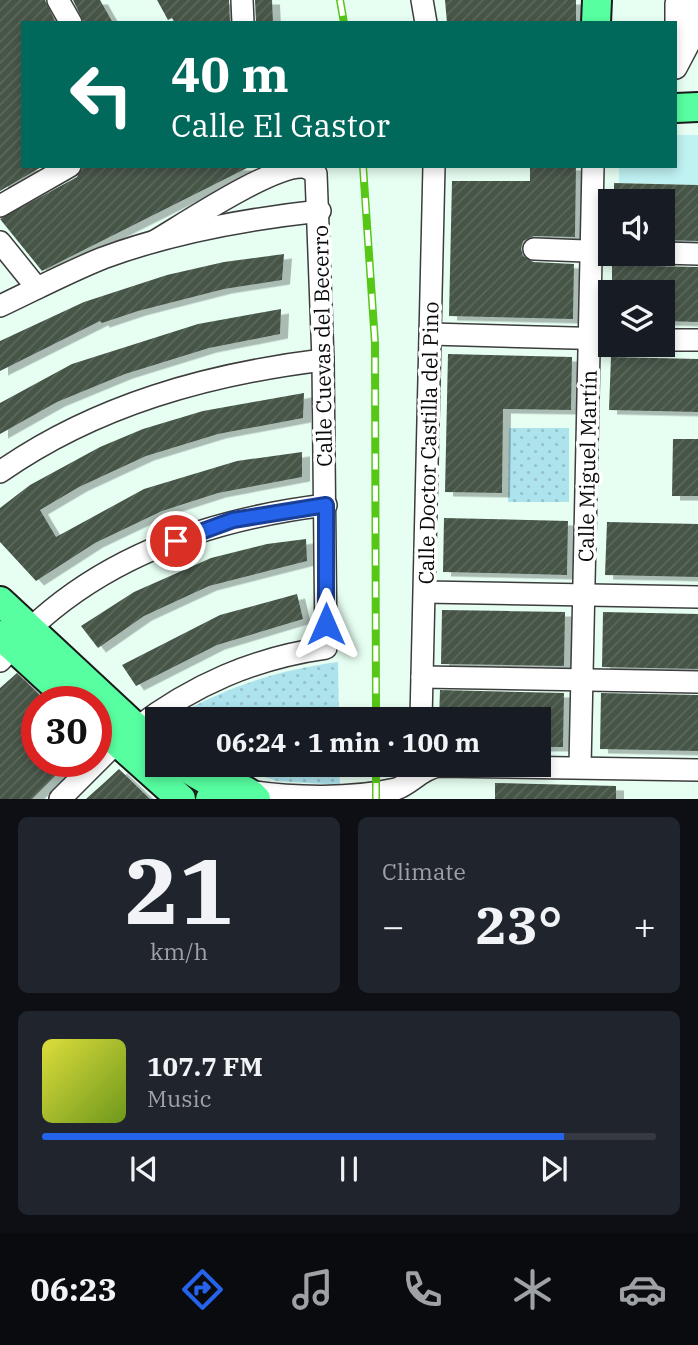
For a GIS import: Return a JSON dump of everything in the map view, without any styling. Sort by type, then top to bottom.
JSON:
[{"type":"main road","points":[[597,0],[597,21]]},
{"type":"main road","points":[[677,108],[698,107]]},
{"type":"main road","points":[[0,601],[11,643],[55,686]]},
{"type":"main road","points":[[11,643],[126,736],[181,799]]},
{"type":"main road","points":[[112,730],[145,743]]},
{"type":"main road","points":[[208,777],[250,796]]},
{"type":"street","points":[[58,0],[70,21]]},
{"type":"street","points":[[242,0],[243,21]]},
{"type":"street","points":[[422,0],[426,21]]},
{"type":"street","points":[[677,7],[687,32],[677,64]]},
{"type":"street","points":[[677,66],[698,43]]},
{"type":"street","points":[[677,66],[698,50]]},
{"type":"street","points":[[0,206],[66,168]]},
{"type":"street","points":[[155,241],[253,175],[297,168]]},
{"type":"street","points":[[306,168],[316,174],[320,211]]},
{"type":"street","name":"Calle Doctor Castilla del Pino","points":[[421,707],[434,168]]},
{"type":"street","name":"Calle Miguel Martín","points":[[593,168],[598,219]]},
{"type":"street","name":"Calle Cuevas del Becerro","points":[[0,306],[103,258],[155,241],[212,226],[320,211],[326,648],[280,656],[210,681],[126,736]]},
{"type":"street","points":[[0,242],[37,288]]},
{"type":"street","points":[[534,249],[598,251]]},
{"type":"street","points":[[675,253],[698,254]]},
{"type":"street","points":[[430,334],[598,338]]},
{"type":"street","points":[[675,340],[698,340]]},
{"type":"street","name":"Calle Miguel Martín","points":[[580,767],[585,594],[599,357]]},
{"type":"street","points":[[0,472],[86,421],[172,389],[242,371],[323,360]]},
{"type":"street","points":[[11,643],[66,599],[106,573],[151,551],[233,520],[326,505]]},
{"type":"street","points":[[425,592],[698,597]]},
{"type":"street","points":[[422,677],[698,682]]},
{"type":"street","points":[[60,799],[126,736]]},
{"type":"street","points":[[551,767],[698,769]]},
{"type":"street","points":[[250,796],[343,797],[397,789],[413,777]]},
{"type":"shaded area","points":[[677,135],[698,135],[698,185],[619,183],[619,168],[677,168]]},
{"type":"shaded area","points":[[509,428],[569,428],[569,502],[508,502]]},
{"type":"shaded area","points":[[338,662],[339,707],[192,707],[254,681]]},
{"type":"shaded area","points":[[264,777],[340,777],[340,785],[277,781]]},
{"type":"building","points":[[0,0],[45,0],[55,21],[21,21],[21,168],[40,168],[0,191]]},
{"type":"building","points":[[73,0],[100,0],[112,21],[83,21]]},
{"type":"building","points":[[157,0],[229,0],[230,21],[168,20]]},
{"type":"building","points":[[255,0],[272,0],[273,21],[256,21]]},
{"type":"building","points":[[445,0],[576,0],[576,21],[447,21]]},
{"type":"building","points":[[82,168],[247,168],[42,271],[0,219],[77,177]]},
{"type":"building","points":[[530,168],[576,168],[575,237],[534,236],[523,241],[521,249],[523,256],[533,262],[574,264],[573,319],[449,316],[452,181],[530,181]]},
{"type":"building","points":[[614,183],[698,185],[698,241],[675,240],[675,189],[614,189]]},
{"type":"building","points":[[284,254],[282,280],[224,289],[102,323],[100,321],[0,371],[0,341],[84,302],[167,275],[224,262]]},
{"type":"building","points":[[612,266],[698,267],[698,322],[675,321],[675,280],[612,280]]},
{"type":"building","points":[[281,309],[280,334],[209,348],[125,374],[57,402],[0,434],[0,403],[72,364],[198,324]]},
{"type":"building","points":[[448,354],[572,357],[571,410],[503,409],[502,493],[445,492]]},
{"type":"building","points":[[611,357],[698,359],[698,412],[609,410]]},
{"type":"building","points":[[304,393],[303,418],[218,434],[146,456],[79,487],[40,510],[56,537],[144,489],[237,461],[302,452],[302,477],[218,493],[162,511],[95,543],[36,581],[0,542],[0,508],[30,485],[100,447],[143,429],[203,411]]},
{"type":"building","points":[[673,439],[698,439],[698,496],[672,496]]},
{"type":"building","points":[[444,518],[568,521],[567,575],[443,572]]},
{"type":"building","points":[[607,522],[698,524],[698,577],[605,575]]},
{"type":"building","points":[[306,539],[307,561],[209,586],[144,616],[98,648],[81,626],[134,592],[211,558],[267,544]]},
{"type":"building","points":[[297,594],[303,619],[217,645],[136,686],[122,665],[220,615]]},
{"type":"building","points":[[442,610],[565,612],[564,666],[441,664]]},
{"type":"building","points":[[603,612],[698,614],[698,669],[602,667]]},
{"type":"building","points":[[17,673],[30,686],[21,686],[21,777],[54,777],[32,799],[0,799],[0,688]]},
{"type":"building","points":[[440,690],[564,693],[563,747],[551,747],[551,707],[439,707]]},
{"type":"building","points":[[601,693],[698,695],[698,751],[600,749]]},
{"type":"building","points":[[119,769],[150,799],[86,799]]},
{"type":"building","points":[[495,783],[616,786],[616,799],[495,799]]},
{"type":"railway","points":[[340,0],[344,21]]},
{"type":"railway","points":[[363,168],[375,343],[376,707]]},
{"type":"railway","points":[[376,777],[376,799]]},
{"type":"route","points":[[176,541],[233,520],[267,512],[326,505],[326,624]]}]
